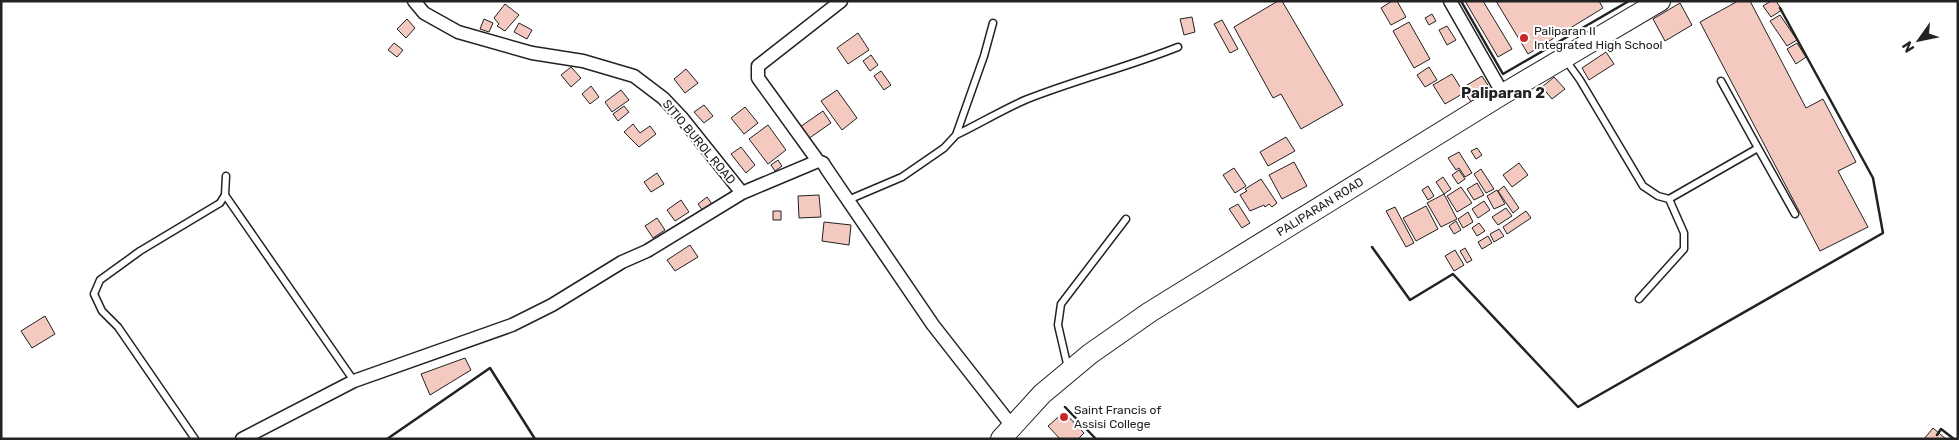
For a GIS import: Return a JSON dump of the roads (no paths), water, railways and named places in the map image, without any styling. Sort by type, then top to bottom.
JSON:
[{"type":"main road","name":"PALIPARAN ROAD","points":[[1005,435],[1042,394],[1090,354],[1150,312],[1655,2]]},
{"type":"street","name":"SITIO BUROL ROAD","points":[[414,1],[424,13],[458,32],[532,53],[583,61],[634,76],[663,98],[682,118],[742,193],[818,161]]},
{"type":"street","points":[[841,1],[758,66],[758,78],[818,161],[823,163],[1005,435]]},
{"type":"street","points":[[1450,1],[1503,94]]},
{"type":"street","points":[[242,439],[354,381],[512,325],[552,305],[622,262],[647,251],[742,193]]},
{"type":"lane","points":[[956,135],[984,56],[993,23]]},
{"type":"lane","points":[[848,200],[902,177],[944,148],[956,135],[1024,101],[1072,83],[1140,62],[1178,47]]},
{"type":"lane","points":[[1564,58],[1580,80],[1643,186],[1658,196],[1669,199],[1758,148]]},
{"type":"lane","points":[[1721,81],[1796,214]]},
{"type":"lane","points":[[226,176],[226,195],[354,381]]},
{"type":"lane","points":[[195,439],[118,327],[102,311],[94,294],[100,280],[140,251],[220,203],[226,195]]},
{"type":"lane","points":[[1639,299],[1684,249],[1684,233],[1669,199]]},
{"type":"lane","points":[[1069,372],[1058,325],[1061,304],[1126,219]]},
{"type":"place","name":"Paliparan II Integrated High School","points":[[1524,38]]},
{"type":"place","name":"Saint Francis of Assisi College","points":[[1064,417]]},
{"type":"district","name":"Paliparan 2","points":[[1503,93]]}]
